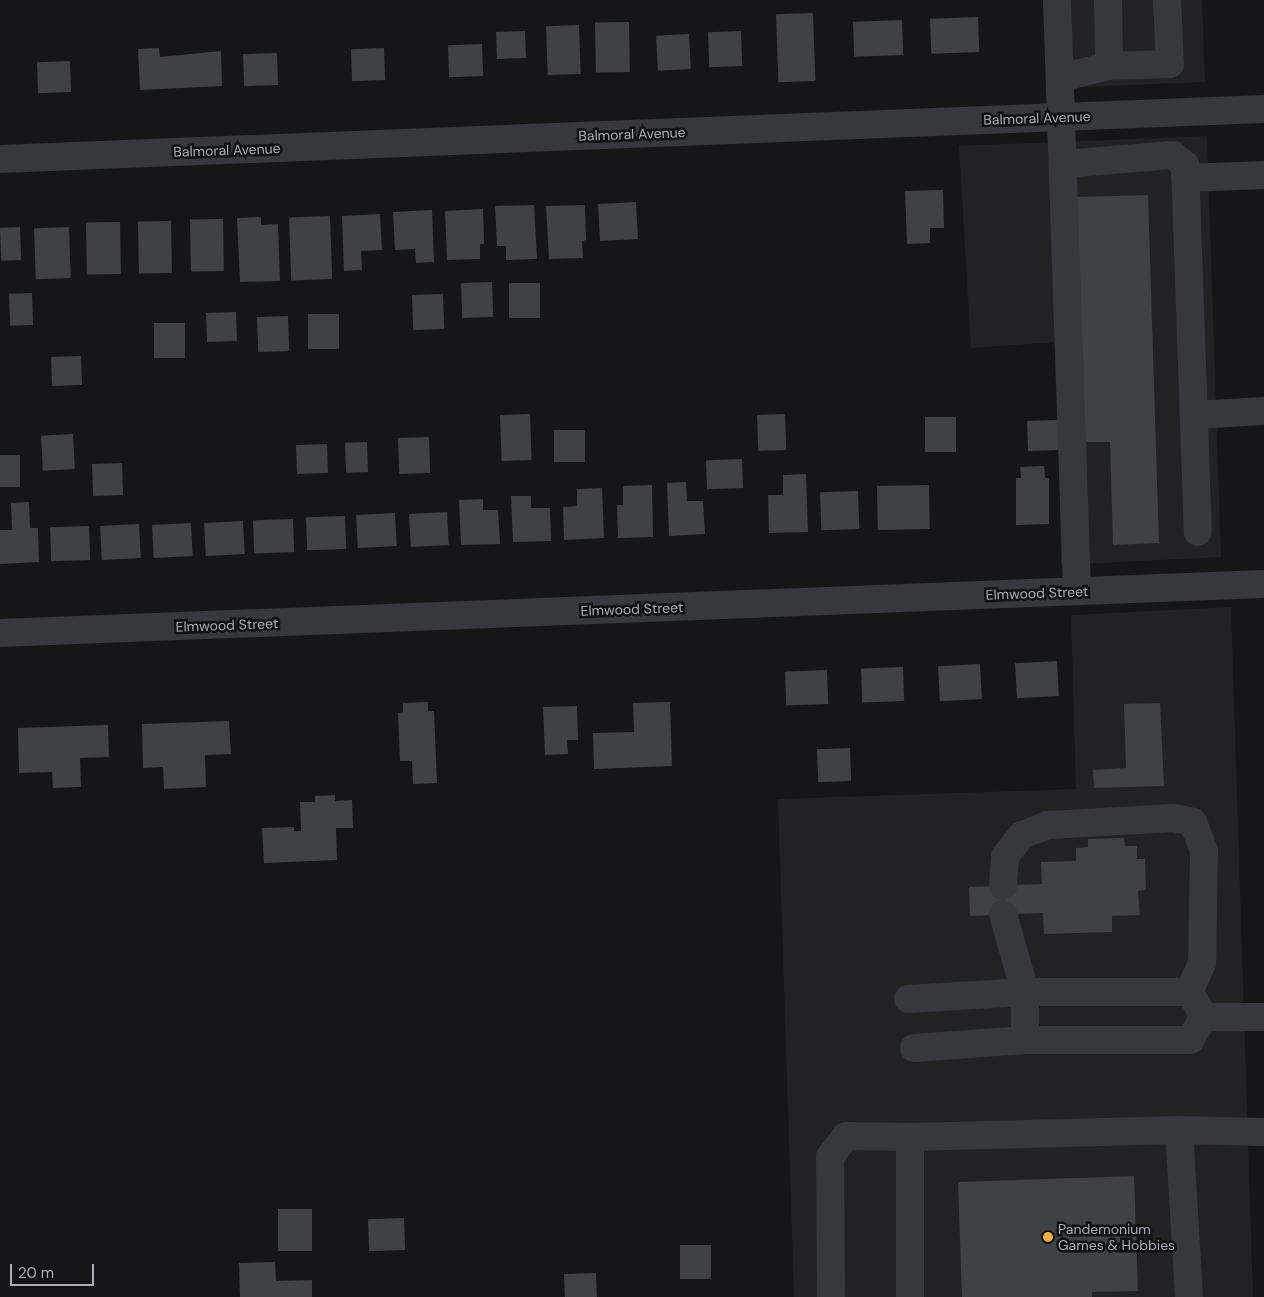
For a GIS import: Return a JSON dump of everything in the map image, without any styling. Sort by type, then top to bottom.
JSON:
[{"type":"street","points":[[1057,0],[1077,591]]},
{"type":"street","points":[[1108,0],[1109,66]]},
{"type":"street","points":[[1060,78],[1109,66],[1170,64],[1167,0]]},
{"type":"street","name":"Balmoral Avenue","points":[[0,159],[1264,109]]},
{"type":"street","points":[[1063,164],[1173,155],[1185,164],[1198,532]]},
{"type":"street","points":[[1185,178],[1264,175]]},
{"type":"street","points":[[1194,415],[1264,411]]},
{"type":"street","name":"Elmwood Street","points":[[0,633],[1264,584]]},
{"type":"street","points":[[1003,886],[1005,856],[1022,835],[1048,825],[1173,818],[1193,822],[1204,851],[1202,962],[1189,992],[1197,1028]]},
{"type":"street","points":[[1003,914],[1025,992],[1025,1040]]},
{"type":"street","points":[[908,999],[1025,992],[1189,992]]},
{"type":"street","points":[[914,1048],[1197,1028],[1264,1017]]},
{"type":"street","points":[[1179,1130],[1189,1297]]},
{"type":"street","points":[[831,1297],[830,1157],[846,1136],[910,1137],[1179,1130],[1264,1132]]},
{"type":"street","points":[[910,1137],[910,1297]]},
{"type":"shaded area","points":[[1044,0],[1202,0],[1205,82],[1060,88]]},
{"type":"shaded area","points":[[1207,136],[1221,557],[1061,565],[1057,342],[971,348],[959,146]]},
{"type":"shaded area","points":[[1231,607],[1253,1297],[794,1297],[778,799],[1076,789],[1071,615]]},
{"type":"building","points":[[813,13],[815,81],[778,82],[776,14]]},
{"type":"building","points":[[978,17],[979,52],[931,54],[930,19]]},
{"type":"building","points":[[902,20],[903,55],[854,57],[853,22]]},
{"type":"building","points":[[629,22],[630,72],[596,73],[595,23]]},
{"type":"building","points":[[579,25],[581,74],[548,75],[546,26]]},
{"type":"building","points":[[525,31],[526,58],[497,59],[496,32]]},
{"type":"building","points":[[741,31],[742,66],[709,67],[708,32]]},
{"type":"building","points":[[689,34],[691,69],[658,71],[656,36]]},
{"type":"building","points":[[482,44],[483,76],[449,77],[448,45]]},
{"type":"building","points":[[159,48],[160,57],[221,51],[222,86],[140,90],[138,49]]},
{"type":"building","points":[[384,48],[385,80],[352,81],[351,49]]},
{"type":"building","points":[[277,53],[278,85],[244,86],[243,54]]},
{"type":"building","points":[[70,61],[71,92],[38,93],[37,62]]},
{"type":"building","points":[[943,190],[944,228],[930,228],[930,243],[907,244],[905,191]]},
{"type":"building","points":[[1148,195],[1159,543],[1113,545],[1110,442],[1084,442],[1076,197]]},
{"type":"building","points":[[636,202],[638,239],[600,241],[598,204]]},
{"type":"building","points":[[534,205],[537,259],[506,260],[506,246],[497,246],[495,206]]},
{"type":"building","points":[[585,205],[586,240],[582,241],[583,258],[549,259],[546,206]]},
{"type":"building","points":[[483,209],[484,244],[480,244],[480,259],[447,260],[445,211]]},
{"type":"building","points":[[432,210],[434,262],[416,263],[415,249],[395,250],[393,212]]},
{"type":"building","points":[[380,214],[382,250],[361,251],[362,270],[344,271],[342,216]]},
{"type":"building","points":[[330,216],[332,279],[291,280],[289,217]]},
{"type":"building","points":[[261,217],[261,225],[278,224],[280,281],[240,282],[237,218]]},
{"type":"building","points":[[223,219],[224,271],[191,272],[190,220]]},
{"type":"building","points":[[171,221],[172,273],[139,274],[138,222]]},
{"type":"building","points":[[120,222],[121,274],[87,275],[86,223]]},
{"type":"building","points":[[20,227],[21,260],[1,261],[0,228]]},
{"type":"building","points":[[69,227],[71,278],[36,279],[34,228]]},
{"type":"building","points":[[492,282],[493,317],[462,318],[461,283]]},
{"type":"building","points":[[509,283],[540,283],[540,318],[509,318]]},
{"type":"building","points":[[32,293],[33,325],[10,326],[9,294]]},
{"type":"building","points":[[443,294],[444,329],[413,330],[412,295]]},
{"type":"building","points":[[236,312],[237,341],[207,342],[206,313]]},
{"type":"building","points":[[308,314],[339,314],[339,349],[308,349]]},
{"type":"building","points":[[288,316],[289,351],[258,352],[257,317]]},
{"type":"building","points":[[154,323],[185,323],[185,358],[154,358]]},
{"type":"building","points":[[81,356],[82,385],[52,386],[51,357]]},
{"type":"building","points":[[530,414],[532,460],[502,461],[500,415]]},
{"type":"building","points":[[785,414],[786,450],[758,451],[757,415]]},
{"type":"building","points":[[925,417],[956,417],[956,452],[925,452]]},
{"type":"building","points":[[1058,420],[1059,450],[1028,451],[1027,421]]},
{"type":"building","points":[[554,430],[585,430],[585,462],[554,462]]},
{"type":"building","points":[[73,434],[75,469],[43,471],[41,436]]},
{"type":"building","points":[[429,437],[430,473],[399,474],[398,438]]},
{"type":"building","points":[[367,442],[368,472],[346,473],[345,443]]},
{"type":"building","points":[[327,444],[328,473],[297,474],[296,445]]},
{"type":"building","points":[[0,455],[20,455],[20,487],[0,487]]},
{"type":"building","points":[[742,459],[743,488],[707,489],[706,460]]},
{"type":"building","points":[[122,463],[123,495],[93,496],[92,464]]},
{"type":"building","points":[[1044,466],[1045,478],[1049,478],[1049,524],[1016,525],[1016,478],[1021,478],[1020,467]]},
{"type":"building","points":[[806,474],[808,532],[769,533],[768,495],[783,495],[783,475]]},
{"type":"building","points":[[686,482],[687,501],[703,501],[705,534],[669,536],[667,483]]},
{"type":"building","points":[[652,485],[653,537],[618,538],[617,505],[623,505],[623,486]]},
{"type":"building","points":[[929,485],[930,529],[878,530],[877,486]]},
{"type":"building","points":[[602,488],[604,538],[564,540],[563,507],[577,506],[577,489]]},
{"type":"building","points":[[858,491],[859,529],[821,530],[820,492]]},
{"type":"building","points":[[511,496],[531,496],[531,508],[550,508],[551,541],[513,542]]},
{"type":"building","points":[[483,499],[483,510],[498,510],[500,544],[461,545],[459,500]]},
{"type":"building","points":[[29,502],[30,528],[38,528],[39,562],[0,564],[0,530],[12,530],[11,503]]},
{"type":"building","points":[[447,512],[449,545],[411,547],[409,514]]},
{"type":"building","points":[[395,513],[397,546],[358,548],[356,515]]},
{"type":"building","points":[[345,516],[346,549],[307,550],[306,517]]},
{"type":"building","points":[[293,519],[294,552],[254,553],[253,520]]},
{"type":"building","points":[[243,521],[245,554],[206,556],[204,523]]},
{"type":"building","points":[[191,523],[193,556],[154,558],[152,525]]},
{"type":"building","points":[[139,524],[141,558],[102,560],[100,526]]},
{"type":"building","points":[[89,526],[90,560],[51,561],[50,527]]},
{"type":"building","points":[[1057,661],[1059,696],[1017,698],[1015,663]]},
{"type":"building","points":[[980,664],[982,699],[940,701],[938,666]]},
{"type":"building","points":[[903,667],[904,701],[862,702],[861,668]]},
{"type":"building","points":[[827,670],[828,704],[786,705],[785,671]]},
{"type":"building","points":[[428,702],[428,711],[434,711],[437,783],[413,784],[412,761],[400,761],[398,713],[403,712],[403,703]]},
{"type":"building","points":[[670,702],[672,766],[594,769],[593,733],[634,732],[633,703]]},
{"type":"building","points":[[1160,703],[1164,786],[1094,788],[1093,770],[1126,768],[1124,704]]},
{"type":"building","points":[[577,706],[578,740],[567,740],[568,754],[545,755],[543,707]]},
{"type":"building","points":[[229,721],[231,754],[205,755],[206,787],[164,789],[163,767],[143,768],[142,724]]},
{"type":"building","points":[[108,725],[109,757],[80,758],[81,787],[53,788],[52,772],[19,773],[18,728]]},
{"type":"building","points":[[850,748],[851,781],[818,782],[817,749]]},
{"type":"building","points":[[335,795],[335,801],[352,800],[353,828],[336,828],[337,860],[264,863],[262,828],[294,827],[294,831],[301,831],[300,802],[315,802],[315,796]]},
{"type":"building","points":[[1124,838],[1125,846],[1137,846],[1137,859],[1145,859],[1146,890],[1138,891],[1140,915],[1112,916],[1112,932],[1044,934],[1043,913],[970,916],[969,887],[1042,884],[1041,862],[1076,861],[1076,848],[1088,847],[1088,839]]},
{"type":"building","name":"Pandemonium Games & Hobbies","points":[[1134,1176],[1138,1291],[1092,1292],[1092,1297],[962,1297],[958,1182]]},
{"type":"building","points":[[278,1209],[312,1209],[312,1251],[278,1251]]},
{"type":"building","points":[[404,1218],[405,1250],[369,1251],[368,1219]]},
{"type":"building","points":[[680,1245],[711,1245],[711,1279],[680,1279]]},
{"type":"building","points":[[275,1262],[276,1281],[312,1280],[312,1297],[240,1297],[239,1263]]},
{"type":"building","points":[[596,1273],[597,1297],[565,1297],[564,1274]]},
{"type":"place","name":"Pandemonium Games & Hobbies","points":[[1048,1237]]}]
